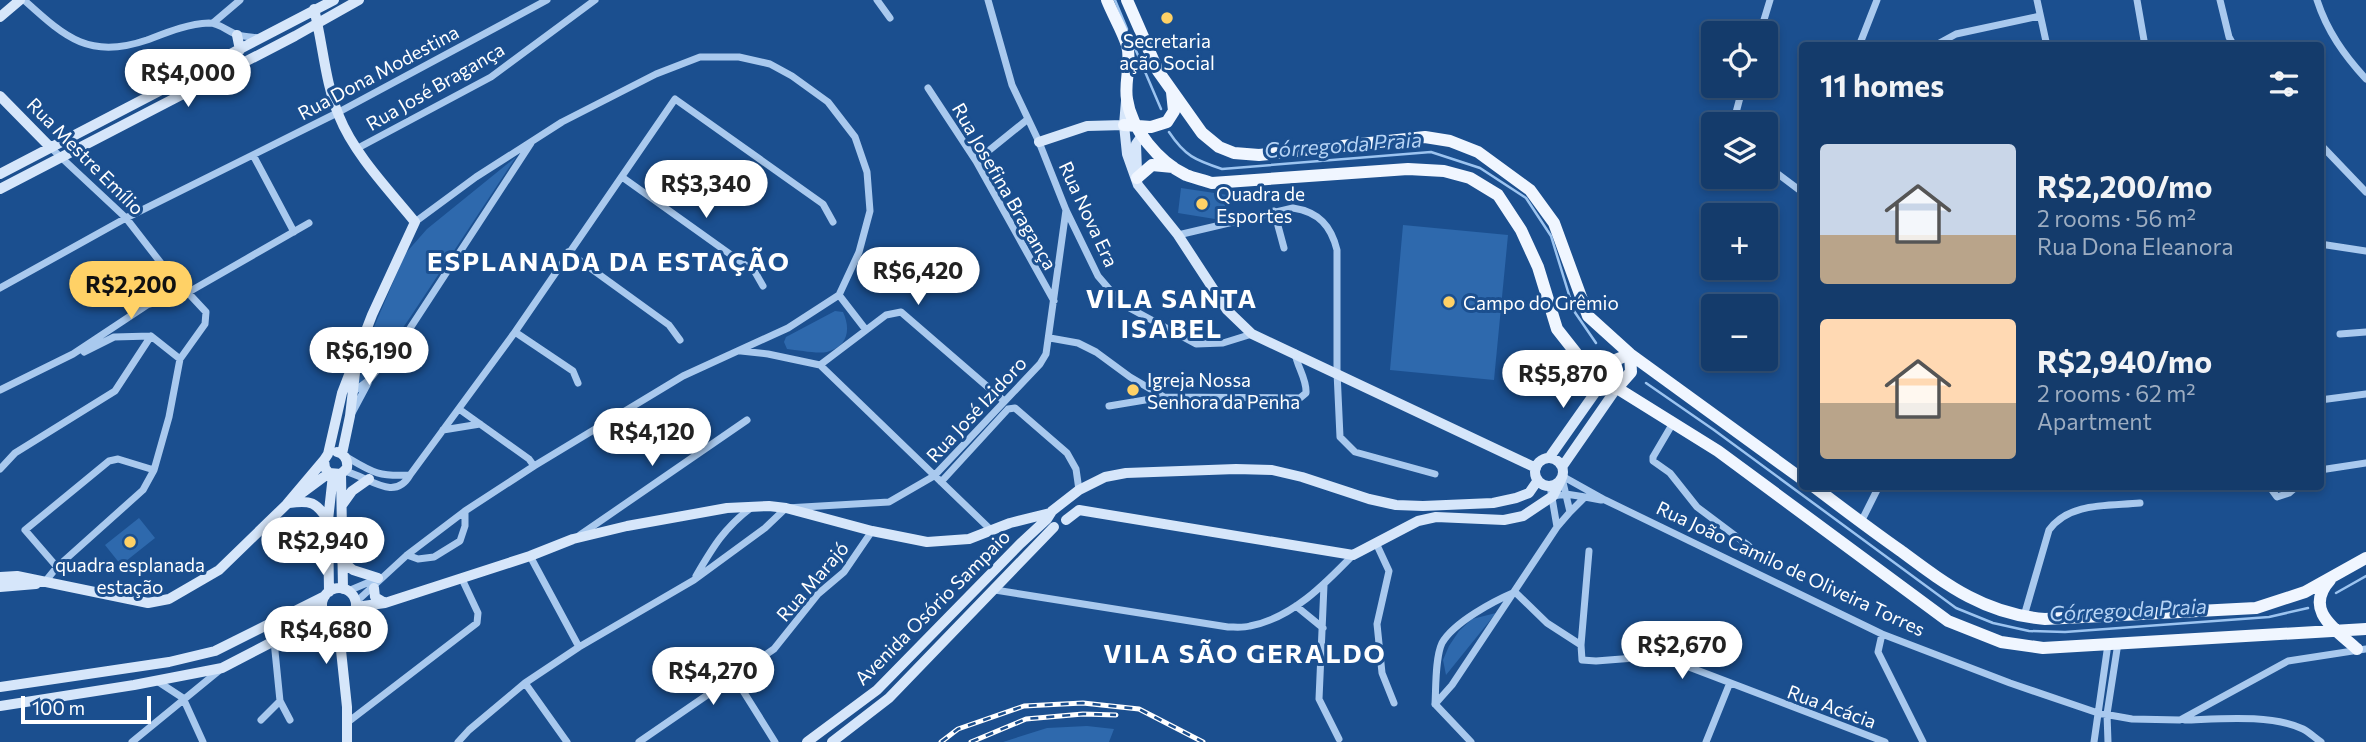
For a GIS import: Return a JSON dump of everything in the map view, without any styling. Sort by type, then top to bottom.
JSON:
[{"type":"main road","points":[[1107,0],[1127,45],[1129,61],[1126,97],[1130,113],[1153,148],[1173,167],[1212,183],[1408,169],[1444,171],[1471,178],[1498,195],[1521,230],[1538,267],[1557,329],[1583,362],[1616,389],[1718,451],[1948,621],[2001,642],[2043,648],[2366,629]]},
{"type":"main road","points":[[1128,0],[1149,54],[1172,92],[1202,133],[1219,147],[1234,153],[1259,155],[1425,137],[1450,141],[1478,152],[1530,190],[1554,223],[1588,316],[1630,354],[1799,477]]},
{"type":"main road","points":[[1139,128],[1167,122],[1174,111],[1172,92]]},
{"type":"main road","points":[[1138,182],[1143,171],[1152,166],[1173,167]]},
{"type":"main road","points":[[1604,380],[1613,361],[1630,354]]},
{"type":"main road","points":[[1616,389],[1631,373],[1630,354]]},
{"type":"main road","points":[[1818,490],[1954,590],[1990,608],[2024,617],[2045,619],[2256,608],[2305,592],[2366,558]]},
{"type":"main road","points":[[2337,572],[2322,589],[2318,600],[2321,612],[2337,631],[2361,649]]},
{"type":"street","points":[[0,17],[22,0],[56,29],[78,42],[109,48],[137,43],[188,25],[213,23],[237,35],[261,39]]},
{"type":"street","points":[[213,23],[240,0]]},
{"type":"street","points":[[0,174],[261,39],[315,5],[334,0]]},
{"type":"street","points":[[0,189],[359,0]]},
{"type":"street","name":"Rua Dona Modestina","points":[[0,288],[126,218],[337,113],[547,0]]},
{"type":"street","name":"Rua José Bragança","points":[[358,148],[491,77],[595,0]]},
{"type":"street","points":[[877,0],[890,18]]},
{"type":"street","name":"Rua Nova Era","points":[[988,0],[1012,85],[1098,276],[1122,304],[1196,344],[1223,343],[1252,334]]},
{"type":"street","points":[[1764,21],[1770,0]]},
{"type":"street","points":[[1861,42],[1877,0]]},
{"type":"street","points":[[2037,0],[2046,42]]},
{"type":"street","points":[[2137,0],[2144,42]]},
{"type":"street","points":[[2220,0],[2232,42]]},
{"type":"street","points":[[2317,0],[2322,16],[2341,51],[2366,79]]},
{"type":"street","points":[[315,5],[337,113],[344,129],[415,222]]},
{"type":"street","points":[[1941,42],[1956,34],[2040,16]]},
{"type":"street","points":[[237,35],[240,50]]},
{"type":"street","points":[[132,742],[222,668],[274,641],[352,617],[356,605],[407,555],[465,511],[534,466],[683,376],[788,328],[839,295],[859,252],[870,211],[867,172],[855,137],[828,102],[770,64],[739,57],[701,57],[656,74],[562,122],[476,177],[415,222],[372,315],[326,457],[325,468],[369,479],[386,488],[398,488],[405,484],[515,332],[675,99],[824,204],[833,222]]},
{"type":"street","name":"Rua Josefina Bragança","points":[[928,88],[976,161],[1054,301]]},
{"type":"street","name":"Rua Mestre Emílio","points":[[0,96],[126,218],[205,312],[205,324],[180,359],[169,418],[154,470],[144,490],[57,567],[44,583]]},
{"type":"street","points":[[976,161],[1028,119]]},
{"type":"street","points":[[1039,142],[1087,126],[1139,128]]},
{"type":"street","points":[[1138,182],[1136,144],[1139,128]]},
{"type":"street","points":[[1139,128],[1127,154],[1138,182],[1178,235],[1227,310],[1252,334],[1536,468]]},
{"type":"street","points":[[350,416],[369,380],[405,336],[533,140]]},
{"type":"street","points":[[2324,149],[2366,192]]},
{"type":"street","points":[[253,155],[294,232]]},
{"type":"street","points":[[1778,174],[1799,190]]},
{"type":"street","points":[[622,177],[755,272],[763,286]]},
{"type":"street","points":[[1178,235],[1293,208],[1306,210],[1324,221],[1333,234],[1337,250],[1339,437],[1355,452],[1435,474]]},
{"type":"street","name":"Rua José Izidoro","points":[[786,508],[889,502],[938,479],[1004,401],[1040,364],[1050,338],[1066,210]]},
{"type":"street","points":[[1274,211],[1284,248]]},
{"type":"street","points":[[73,354],[147,305],[187,293],[309,223]]},
{"type":"street","points":[[2324,245],[2366,251]]},
{"type":"street","points":[[568,252],[669,325],[680,341]]},
{"type":"street","points":[[839,295],[866,330]]},
{"type":"street","points":[[820,365],[886,315],[901,312],[1004,401]]},
{"type":"street","points":[[515,332],[572,371],[578,383]]},
{"type":"street","points":[[2340,334],[2366,332]]},
{"type":"street","points":[[0,469],[15,453],[116,391],[151,336]]},
{"type":"street","points":[[0,390],[114,337],[151,336],[180,359]]},
{"type":"street","points":[[768,354],[770,337]]},
{"type":"street","points":[[1050,338],[1079,343],[1164,397]]},
{"type":"street","points":[[740,351],[820,365],[992,530]]},
{"type":"street","points":[[1109,406],[1164,397],[1300,398],[1306,393],[1306,384],[1296,364],[1295,353]]},
{"type":"street","points":[[347,393],[369,380]]},
{"type":"street","points":[[1604,380],[1549,458],[1541,461],[1536,468],[1538,480],[1551,491],[1605,500]]},
{"type":"street","points":[[995,590],[1228,627],[1250,626],[1296,606],[1324,584],[1353,555],[1418,521],[1436,517],[1504,520],[1523,516],[1551,491],[1616,389]]},
{"type":"street","points":[[288,504],[347,464],[343,455],[350,416],[347,393]]},
{"type":"street","points":[[2324,399],[2366,394]]},
{"type":"street","points":[[938,479],[1008,409],[1015,408],[1068,453],[1076,469],[1079,490],[1076,500],[1079,510]]},
{"type":"street","points":[[459,410],[528,458],[534,466]]},
{"type":"street","points":[[573,539],[747,420]]},
{"type":"street","points":[[1673,423],[1653,461],[1670,473],[1697,507],[1749,546]]},
{"type":"street","points":[[443,430],[481,424]]},
{"type":"street","points":[[0,577],[17,576],[148,603],[169,599],[219,570],[288,504],[326,457],[335,452],[379,474],[410,475]]},
{"type":"street","points":[[57,567],[25,530],[109,461],[118,458],[154,470]]},
{"type":"street","name":"Rua João Camilo de Oliveira Torres","points":[[1549,458],[1557,461],[1562,475],[1605,500],[1882,634],[2098,713],[2132,719],[2180,720],[2288,661],[2361,649]]},
{"type":"street","points":[[2324,469],[2366,463]]},
{"type":"street","name":"Avenida Osório Sampaio","points":[[807,742],[877,690],[1020,544],[1079,490],[1105,477],[1126,473],[1272,470],[1369,499],[1396,505],[1423,506],[1516,498],[1529,493],[1538,480]]},
{"type":"street","points":[[337,473],[342,505],[341,559],[345,590],[356,605]]},
{"type":"street","points":[[337,473],[328,520],[327,594],[323,608],[324,613],[336,621],[348,742]]},
{"type":"street","points":[[1562,475],[1570,512]]},
{"type":"street","points":[[342,505],[352,491],[369,479]]},
{"type":"street","points":[[1861,522],[1878,490]]},
{"type":"street","points":[[2272,490],[2277,497],[2292,490]]},
{"type":"street","points":[[1551,491],[1557,527]]},
{"type":"street","points":[[1435,704],[1452,685],[1557,527],[1585,497]]},
{"type":"street","points":[[288,504],[310,502],[319,506],[328,520]]},
{"type":"street","points":[[2024,617],[2049,530],[2057,518],[2084,508],[2140,503]]},
{"type":"street","points":[[769,506],[773,511],[773,521]]},
{"type":"street","points":[[694,580],[718,539],[735,520],[752,507]]},
{"type":"street","points":[[727,508],[735,520]]},
{"type":"street","points":[[356,605],[384,604],[573,539],[727,508],[786,508],[872,531],[927,542],[969,539],[1010,523],[1051,517],[1063,511],[1066,520],[1079,510],[1353,555]]},
{"type":"street","points":[[458,742],[525,682],[694,580],[773,521],[786,508]]},
{"type":"street","points":[[407,555],[418,559],[434,557],[460,541],[465,526],[465,511]]},
{"type":"street","name":"Avenida Osório Sampaio","points":[[832,742],[889,698],[995,590],[1051,517]]},
{"type":"street","points":[[1010,523],[1019,533],[1020,544]]},
{"type":"street","name":"Rua Marajó","points":[[639,742],[774,649],[818,594],[844,572],[872,531]]},
{"type":"street","points":[[718,539],[720,547],[728,555]]},
{"type":"street","points":[[1376,543],[1389,571],[1377,624],[1382,673],[1394,704]]},
{"type":"street","points":[[1581,645],[1589,551]]},
{"type":"street","points":[[530,556],[579,647]]},
{"type":"street","points":[[341,559],[353,570],[379,580]]},
{"type":"street","points":[[348,722],[477,623],[478,613],[462,579]]},
{"type":"street","points":[[0,687],[169,662],[215,651],[327,594],[379,580]]},
{"type":"street","points":[[379,580],[375,597],[384,604]]},
{"type":"street","points":[[0,587],[44,583]]},
{"type":"street","points":[[1324,584],[1319,699],[1339,739]]},
{"type":"street","points":[[1471,742],[1435,704],[1442,643],[1461,624],[1490,603],[1515,592]]},
{"type":"street","name":"Rua Acácia","points":[[1515,592],[1547,623],[1581,645],[1582,660],[1660,656],[1885,742]]},
{"type":"street","points":[[1296,606],[1323,628]]},
{"type":"street","points":[[1882,634],[1878,652],[1923,742]]},
{"type":"street","points":[[274,641],[280,701],[290,720]]},
{"type":"street","points":[[2094,742],[2113,643]]},
{"type":"street","points":[[2108,742],[2107,714],[2113,643]]},
{"type":"street","points":[[0,706],[222,668]]},
{"type":"street","points":[[1437,670],[1444,681],[1452,685]]},
{"type":"street","points":[[733,675],[775,742]]},
{"type":"street","points":[[157,681],[183,698],[203,742]]},
{"type":"street","points":[[525,682],[567,742]]},
{"type":"street","points":[[1706,742],[1730,685]]},
{"type":"street","points":[[261,720],[280,701]]},
{"type":"street","points":[[2180,720],[2242,719],[2274,722],[2302,729],[2321,742]]},
{"type":"shaded area","points":[[516,157],[371,374],[358,384],[371,334],[405,254],[427,229]]},
{"type":"shaded area","name":"Quadra de Esportes","points":[[1181,188],[1228,195],[1221,220],[1178,213]]},
{"type":"shaded area","name":"Campo do Grêmio","points":[[1403,225],[1508,235],[1494,380],[1390,370]]},
{"type":"shaded area","points":[[835,311],[843,312],[847,331],[843,342],[834,350],[813,352],[787,349],[784,342],[786,337]]},
{"type":"shaded area","name":"quadra esplanada estação","points":[[139,518],[155,538],[121,565],[105,545]]},
{"type":"shaded area","points":[[1496,613],[1446,675],[1443,660],[1459,631],[1472,619]]},
{"type":"shaded area","points":[[1087,726],[1114,729],[1109,742],[1003,742],[1047,728]]},
{"type":"waterway","points":[[1115,0],[1127,29]]},
{"type":"waterway","points":[[1131,39],[1161,109]]},
{"type":"waterway","name":"Córrego da Praia","points":[[1169,132],[1191,156],[1222,169],[1431,152],[1480,168],[1526,198],[1551,236],[1574,311],[1596,343]]},
{"type":"waterway","name":"Córrego da Praia","points":[[1646,383],[1956,608],[1993,623],[2029,631],[2065,632],[2269,617],[2308,608]]},
{"type":"waterway","name":"Córrego da Praia","points":[[2336,593],[2366,576]]},
{"type":"railway","points":[[941,742],[958,729],[1024,706],[1083,703],[1139,709],[1203,742]]},
{"type":"railway","points":[[971,742],[1026,719],[1083,714],[1116,715]]},
{"type":"place","name":"Secretaria ação Social","points":[[1167,18]]},
{"type":"place","name":"Quadra de Esportes","points":[[1202,204]]},
{"type":"place","name":"Campo do Grêmio","points":[[1449,302]]},
{"type":"place","name":"Igreja Nossa Senhora da Penha","points":[[1133,390]]},
{"type":"place","name":"quadra esplanada estação","points":[[130,542]]},
{"type":"district","name":"ESPLANADA DA ESTAÇÃO","points":[[609,260]]},
{"type":"district","name":"VILA SANTA ISABEL","points":[[1172,312]]},
{"type":"district","name":"VILA SÃO GERALDO","points":[[1245,652]]}]
